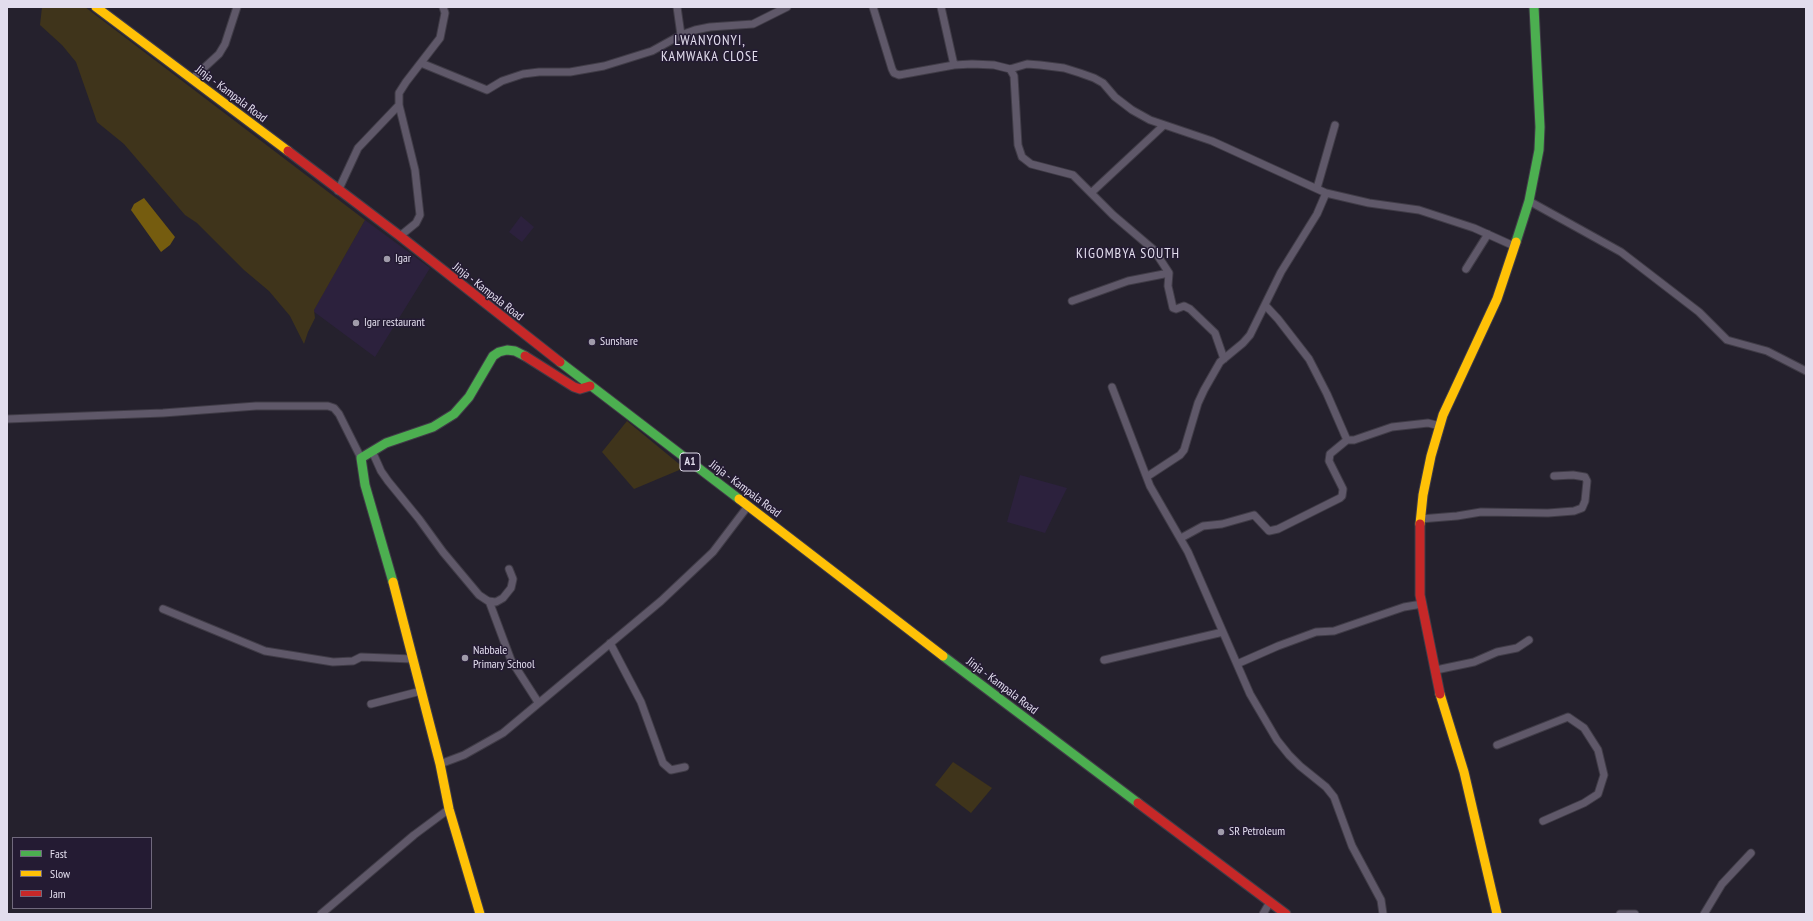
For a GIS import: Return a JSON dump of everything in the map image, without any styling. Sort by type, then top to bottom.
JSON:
[{"type":"main road","name":"Jinja - Kampala Road","points":[[96,7],[338,191],[400,236],[590,386],[1015,711],[1286,914]]},
{"type":"main road","points":[[1497,914],[1464,772],[1441,697],[1420,595],[1420,519],[1430,456],[1440,426],[1472,351],[1497,299],[1530,201],[1539,150],[1534,7]]},
{"type":"main road","points":[[480,914],[449,809],[440,764],[413,659],[365,485],[361,458],[386,442],[433,427],[454,414],[469,397],[493,356],[499,352],[506,350],[528,357],[574,387],[580,389],[590,386]]},
{"type":"street","points":[[192,79],[219,54],[225,44],[237,7]]},
{"type":"street","points":[[400,236],[416,223],[420,214],[415,170],[399,105],[399,94],[406,82],[440,38],[445,13],[443,7]]},
{"type":"street","points":[[677,7],[682,35]]},
{"type":"street","points":[[421,63],[487,90],[502,81],[523,74],[539,72],[570,72],[604,66],[647,53],[682,35],[710,27],[753,24],[787,7]]},
{"type":"street","points":[[873,7],[892,69],[894,73],[899,75],[972,64],[994,65],[1010,69],[1027,64],[1050,66],[1094,78],[1103,83],[1115,97],[1132,110],[1150,120],[1212,141],[1326,192],[1369,203],[1419,210],[1488,234],[1514,246]]},
{"type":"street","points":[[941,7],[954,66]]},
{"type":"street","points":[[1010,69],[1014,76],[1018,145],[1022,157],[1030,164],[1073,176],[1113,215],[1154,250],[1169,273],[1168,286],[1173,308],[1176,309],[1184,306],[1190,309],[1215,333],[1224,359]]},
{"type":"street","points":[[338,191],[358,148],[399,105]]},
{"type":"street","points":[[1091,193],[1164,125]]},
{"type":"street","points":[[1317,188],[1335,125]]},
{"type":"street","points":[[1148,476],[1184,450],[1198,403],[1216,368],[1250,335],[1281,272],[1317,214],[1326,192]]},
{"type":"street","points":[[1530,201],[1621,252],[1699,312],[1728,340],[1767,351],[1806,371]]},
{"type":"street","points":[[1466,269],[1488,234]]},
{"type":"street","points":[[1072,301],[1128,282],[1169,273]]},
{"type":"street","points":[[1265,305],[1278,319],[1309,359],[1324,387],[1347,440]]},
{"type":"street","points":[[1112,387],[1156,496],[1180,538],[1250,694],[1277,740],[1300,766],[1326,787],[1334,797],[1352,846],[1380,900],[1383,914]]},
{"type":"street","points":[[7,419],[163,413],[256,406],[328,406],[334,408],[339,414],[361,458]]},
{"type":"street","points":[[1180,538],[1203,526],[1222,524],[1254,515],[1269,531],[1278,529],[1342,496],[1343,489],[1329,460],[1330,454],[1347,440],[1354,440],[1392,427],[1428,423],[1440,426]]},
{"type":"street","points":[[372,450],[381,471],[388,481],[478,595],[489,601],[496,602],[503,598],[511,588],[513,580],[509,569]]},
{"type":"street","points":[[1420,519],[1457,516],[1481,512],[1548,513],[1574,511],[1582,508],[1585,501],[1587,481],[1584,477],[1574,475],[1554,476]]},
{"type":"street","points":[[440,764],[464,755],[503,733],[538,702],[661,601],[713,552],[748,506]]},
{"type":"street","points":[[489,601],[511,660],[538,702]]},
{"type":"street","points":[[1237,664],[1278,646],[1316,632],[1340,629],[1404,607],[1422,604]]},
{"type":"street","points":[[163,609],[265,651],[333,662],[353,661],[362,657],[413,659]]},
{"type":"street","points":[[1104,660],[1223,632]]},
{"type":"street","points":[[1436,670],[1474,662],[1496,652],[1517,648],[1529,640]]},
{"type":"street","points":[[610,643],[641,702],[663,763],[671,770],[685,767]]},
{"type":"street","points":[[371,704],[421,691]]},
{"type":"street","points":[[1497,745],[1568,717],[1584,728],[1598,750],[1604,775],[1598,794],[1584,803],[1543,821]]},
{"type":"street","points":[[321,914],[414,835],[449,809]]},
{"type":"street","points":[[1704,914],[1722,884],[1751,853]]},
{"type":"street","points":[[1263,914],[1270,902]]},
{"type":"street","points":[[1620,914],[1635,914]]},
{"type":"shaded area","points":[[42,7],[85,7],[365,220],[314,310],[315,318],[304,344],[290,316],[269,291],[244,270],[197,223],[185,215],[124,144],[97,122],[76,62],[62,45],[40,25]]},
{"type":"shaded area","points":[[144,198],[175,237],[170,245],[161,252],[131,210],[134,204]]},
{"type":"shaded area","points":[[521,216],[534,227],[522,242],[509,232]]},
{"type":"shaded area","points":[[365,220],[430,268],[375,357],[313,311]]},
{"type":"shaded area","points":[[627,421],[684,468],[634,489],[602,452]]},
{"type":"shaded area","points":[[1020,475],[1067,488],[1045,533],[1007,522]]},
{"type":"shaded area","points":[[953,762],[992,788],[971,813],[935,785]]},
{"type":"traffic: fast","points":[[1516,242],[1529,201],[1539,150],[1540,127],[1534,7]]},
{"type":"traffic: fast","points":[[393,582],[365,485],[361,458],[386,443],[433,427],[454,414],[469,397],[493,356],[499,352],[507,350],[515,351],[525,356]]},
{"type":"traffic: fast","points":[[560,362],[739,499]]},
{"type":"traffic: fast","points":[[943,656],[1138,803]]},
{"type":"traffic: slow","points":[[96,7],[288,151]]},
{"type":"traffic: slow","points":[[1420,524],[1423,495],[1431,456],[1443,415],[1497,299],[1516,242]]},
{"type":"traffic: slow","points":[[739,499],[943,656]]},
{"type":"traffic: slow","points":[[393,582],[440,764],[449,809],[480,914]]},
{"type":"traffic: slow","points":[[1440,694],[1464,772],[1497,914]]},
{"type":"traffic: jam","points":[[288,151],[400,236],[560,362]]},
{"type":"traffic: jam","points":[[525,356],[574,387],[580,389],[590,386]]},
{"type":"traffic: jam","points":[[1420,524],[1420,595],[1440,694]]},
{"type":"traffic: jam","points":[[1138,803],[1286,914]]},
{"type":"place","name":"Igar","points":[[387,259]]},
{"type":"place","name":"Igar restaurant","points":[[356,323]]},
{"type":"place","name":"Sunshare","points":[[592,342]]},
{"type":"place","name":"Nabbale Primary School","points":[[465,658]]},
{"type":"place","name":"SR Petroleum","points":[[1221,832]]},
{"type":"district","name":"LWANYONYI, KAMWAKA CLOSE","points":[[710,50]]},
{"type":"district","name":"KIGOMBYA SOUTH","points":[[1128,254]]}]
